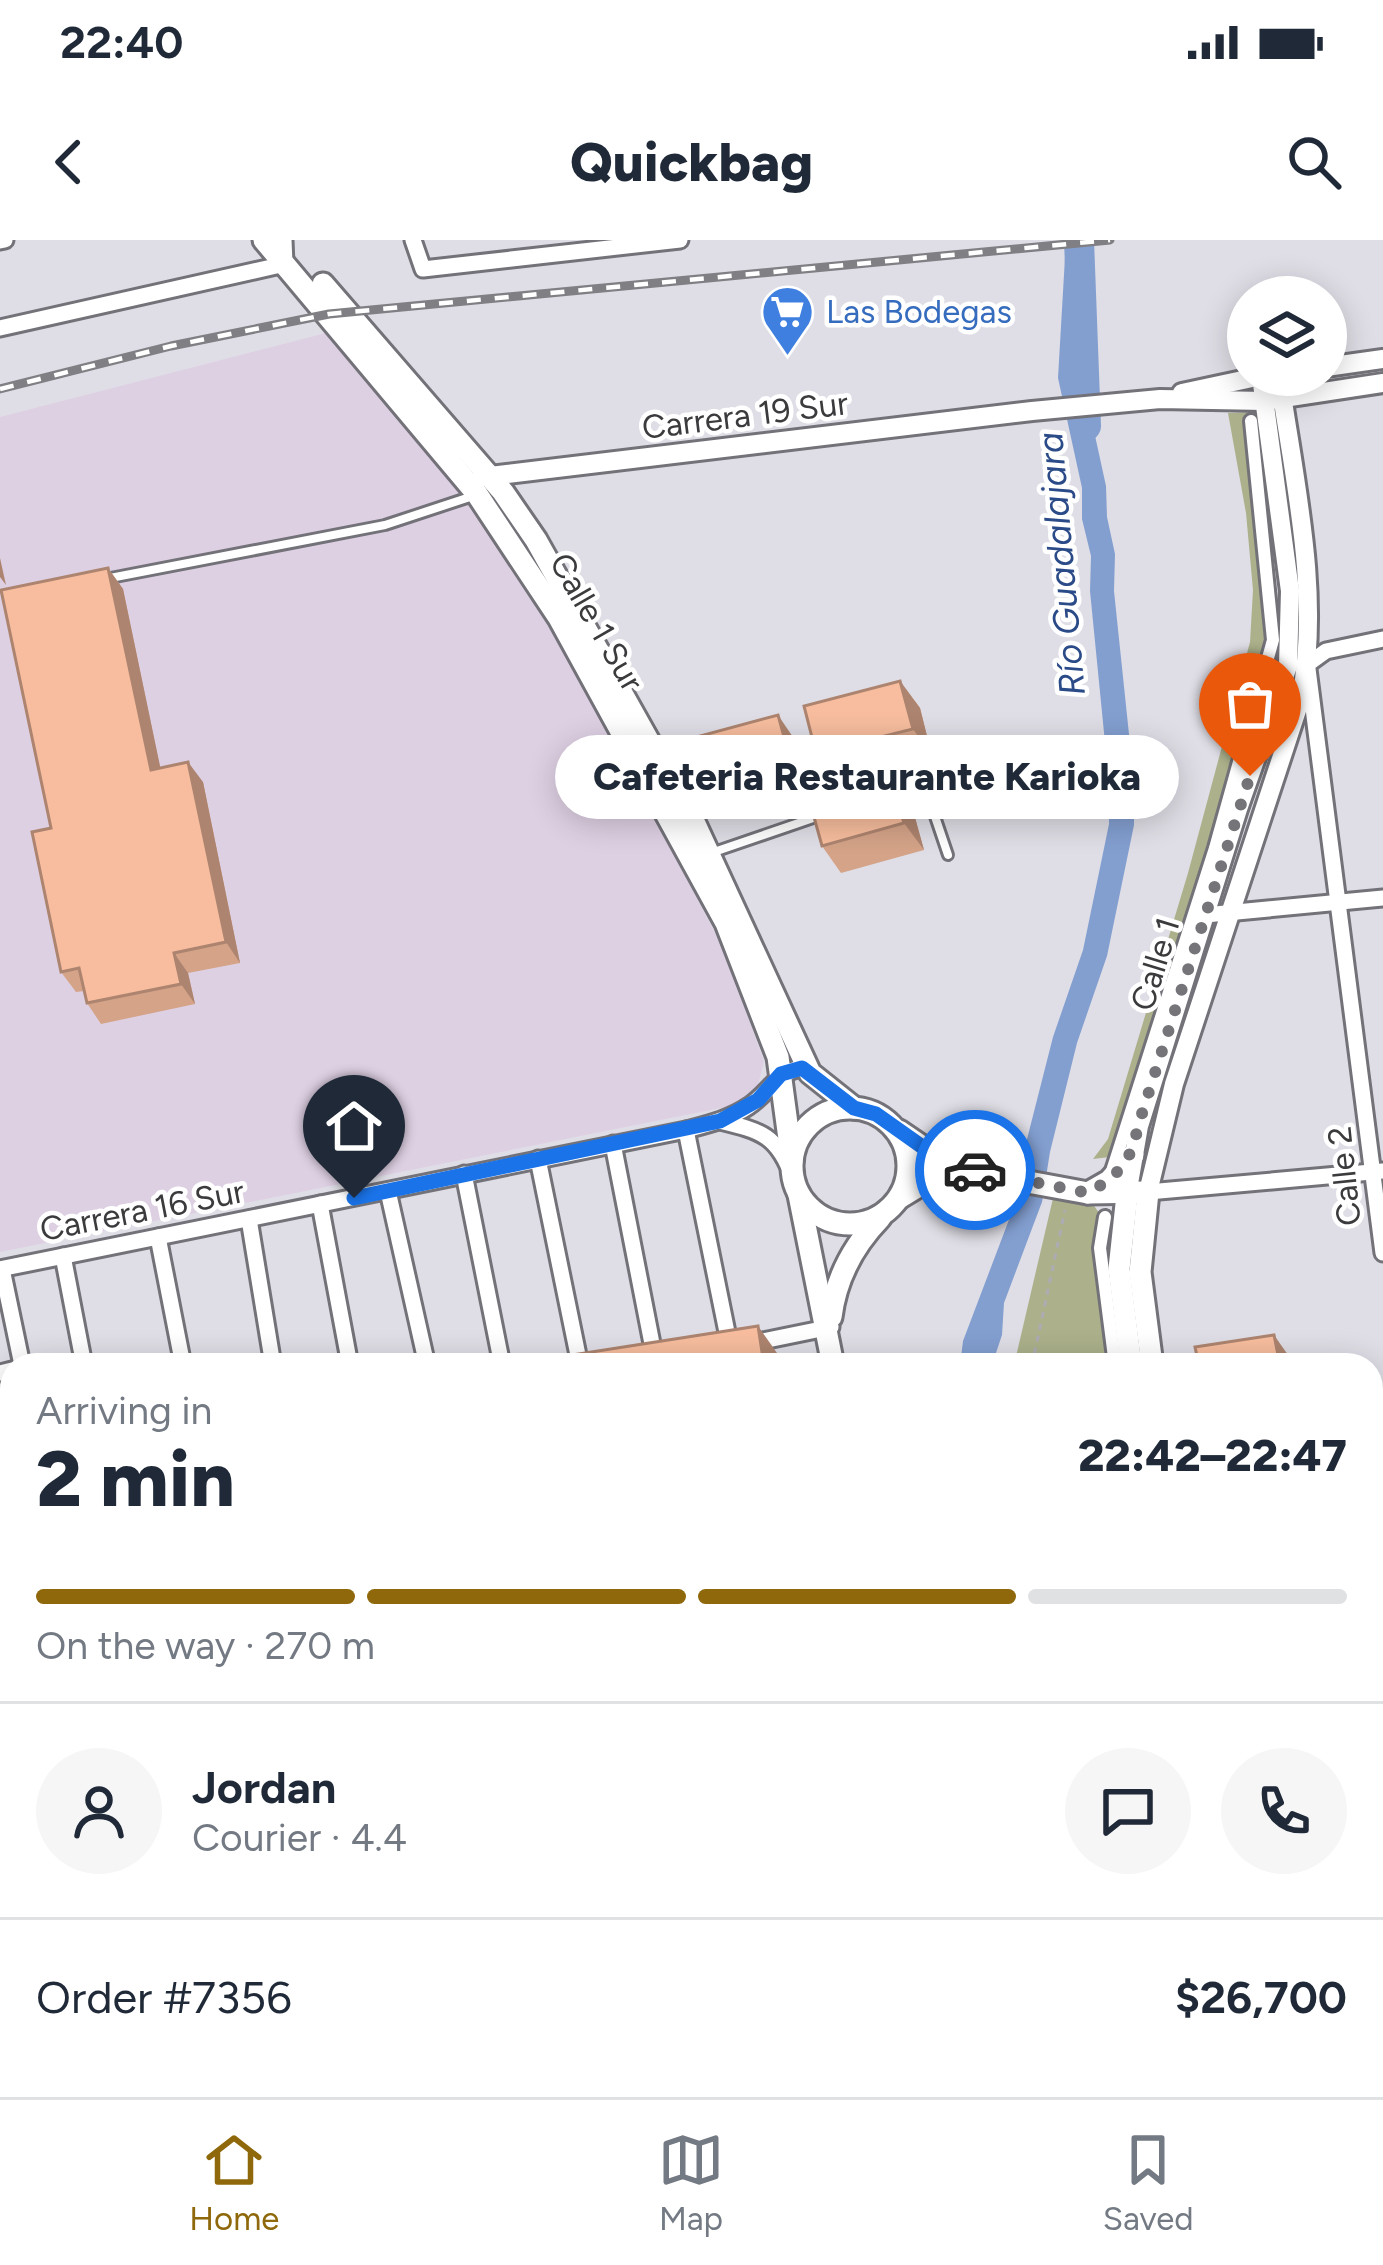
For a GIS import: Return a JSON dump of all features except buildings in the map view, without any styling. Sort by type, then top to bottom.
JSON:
[{"type":"main road","name":"Calle 1 Sur","points":[[264,240],[569,593],[710,854],[810,1073],[854,1108]]},
{"type":"main road","name":"Calle 1 Sur","points":[[284,240],[477,483],[559,618],[726,923],[781,1074],[795,1178],[830,1342]]},
{"type":"main road","points":[[979,1171],[940,1173],[870,1221],[836,1222],[809,1207],[795,1178],[804,1130],[818,1117],[854,1108],[888,1122],[924,1148],[979,1171],[1086,1193],[1128,1189],[1133,1155]]},
{"type":"main road","points":[[830,1342],[834,1295],[848,1259],[892,1205],[908,1164],[905,1148],[888,1122]]},
{"type":"main road","name":"Calle 1","points":[[1128,1189],[1119,1251],[1130,1353]]},
{"type":"main road","name":"Calle 1","points":[[1128,1189],[1150,1353]]},
{"type":"main road","points":[[1086,1193],[1117,1224],[1119,1251]]},
{"type":"street","points":[[0,328],[285,264],[284,240]]},
{"type":"street","points":[[413,240],[423,269],[491,262],[568,246],[680,240]]},
{"type":"street","points":[[485,240],[491,262]]},
{"type":"street","points":[[1347,364],[1383,359]]},
{"type":"street","points":[[1160,399],[1227,383]]},
{"type":"street","points":[[1160,399],[1273,400],[1383,383]]},
{"type":"street","name":"Calle 2","points":[[1271,396],[1310,610],[1308,664]]},
{"type":"street","name":"Calle 2","points":[[1274,396],[1290,590],[1308,664],[1379,1172],[1383,1252]]},
{"type":"street","name":"Carrera 19 Sur","points":[[477,483],[1032,411],[1160,399]]},
{"type":"street","points":[[1251,421],[1273,640],[1128,1189],[1379,1172]]},
{"type":"street","name":"Calle 1","points":[[1133,1155],[1205,915],[1288,667],[1290,590]]},
{"type":"street","points":[[1308,664],[1325,651],[1383,639]]},
{"type":"street","name":"Calle 1","points":[[1128,1189],[1174,1084],[1301,698],[1308,664]]},
{"type":"street","points":[[1205,915],[1383,898]]},
{"type":"street","points":[[781,1074],[802,1068],[810,1073]]},
{"type":"street","name":"Carrera 16 Sur","points":[[1,1269],[686,1130],[720,1121],[758,1100],[781,1074]]},
{"type":"street","points":[[720,1121],[762,1133],[785,1154],[795,1178]]},
{"type":"street","points":[[686,1130],[730,1347]]},
{"type":"street","points":[[613,1144],[646,1353]]},
{"type":"street","points":[[538,1159],[578,1353]]},
{"type":"street","points":[[464,1174],[500,1353]]},
{"type":"street","points":[[388,1191],[424,1353]]},
{"type":"street","points":[[320,1204],[348,1353]]},
{"type":"street","points":[[1105,1217],[1100,1248],[1113,1353]]},
{"type":"street","points":[[249,1219],[271,1353]]},
{"type":"street","points":[[158,1237],[181,1353]]},
{"type":"street","points":[[63,1256],[81,1353]]},
{"type":"street","points":[[1,1269],[19,1353]]},
{"type":"street","points":[[712,1351],[830,1342]]},
{"type":"lane","points":[[92,582],[385,524],[477,483]]},
{"type":"lane","points":[[880,795],[923,781],[948,855]]},
{"type":"lane","points":[[710,854],[838,810]]},
{"type":"path","points":[[1035,1353],[1065,1208]]},
{"type":"shaded area","points":[[326,333],[455,482],[521,576],[576,669],[722,946],[764,1061],[757,1089],[731,1106],[0,1252],[0,417]]},
{"type":"green space","points":[[1254,412],[1251,421],[1275,592],[1274,658],[1118,1156],[1093,1159],[1108,1139],[1188,873],[1250,642],[1253,590],[1246,513],[1228,413]]},
{"type":"green space","points":[[1054,1194],[1089,1199],[1116,1236],[1133,1353],[1017,1353]]},
{"type":"water","points":[[1066,240],[1090,240],[1082,376],[1115,554],[1134,825],[1107,956],[1077,1043],[1042,1202],[1004,1303],[1002,1335],[996,1353],[962,1353],[1018,1196],[1025,1147],[1053,1037],[1083,950],[1109,824],[1091,556],[1058,378]]},
{"type":"waterway","name":"Río Guadalajara","points":[[1079,240],[1086,426]]},
{"type":"railway","points":[[0,389],[171,346],[329,314],[1110,240]]},
{"type":"way so far","points":[[975,1170],[1088,1193],[1109,1180],[1133,1155],[1138,1126],[1250,776]]},
{"type":"place","name":"Las Bodegas","points":[[787,357]]},
{"type":"place","name":"Cafeteria Restaurante Karioka","points":[[1250,776]]},
{"type":"route","points":[[354,1198],[720,1121],[758,1100],[781,1074],[802,1068],[854,1108],[876,1114],[924,1148],[975,1170]]}]
